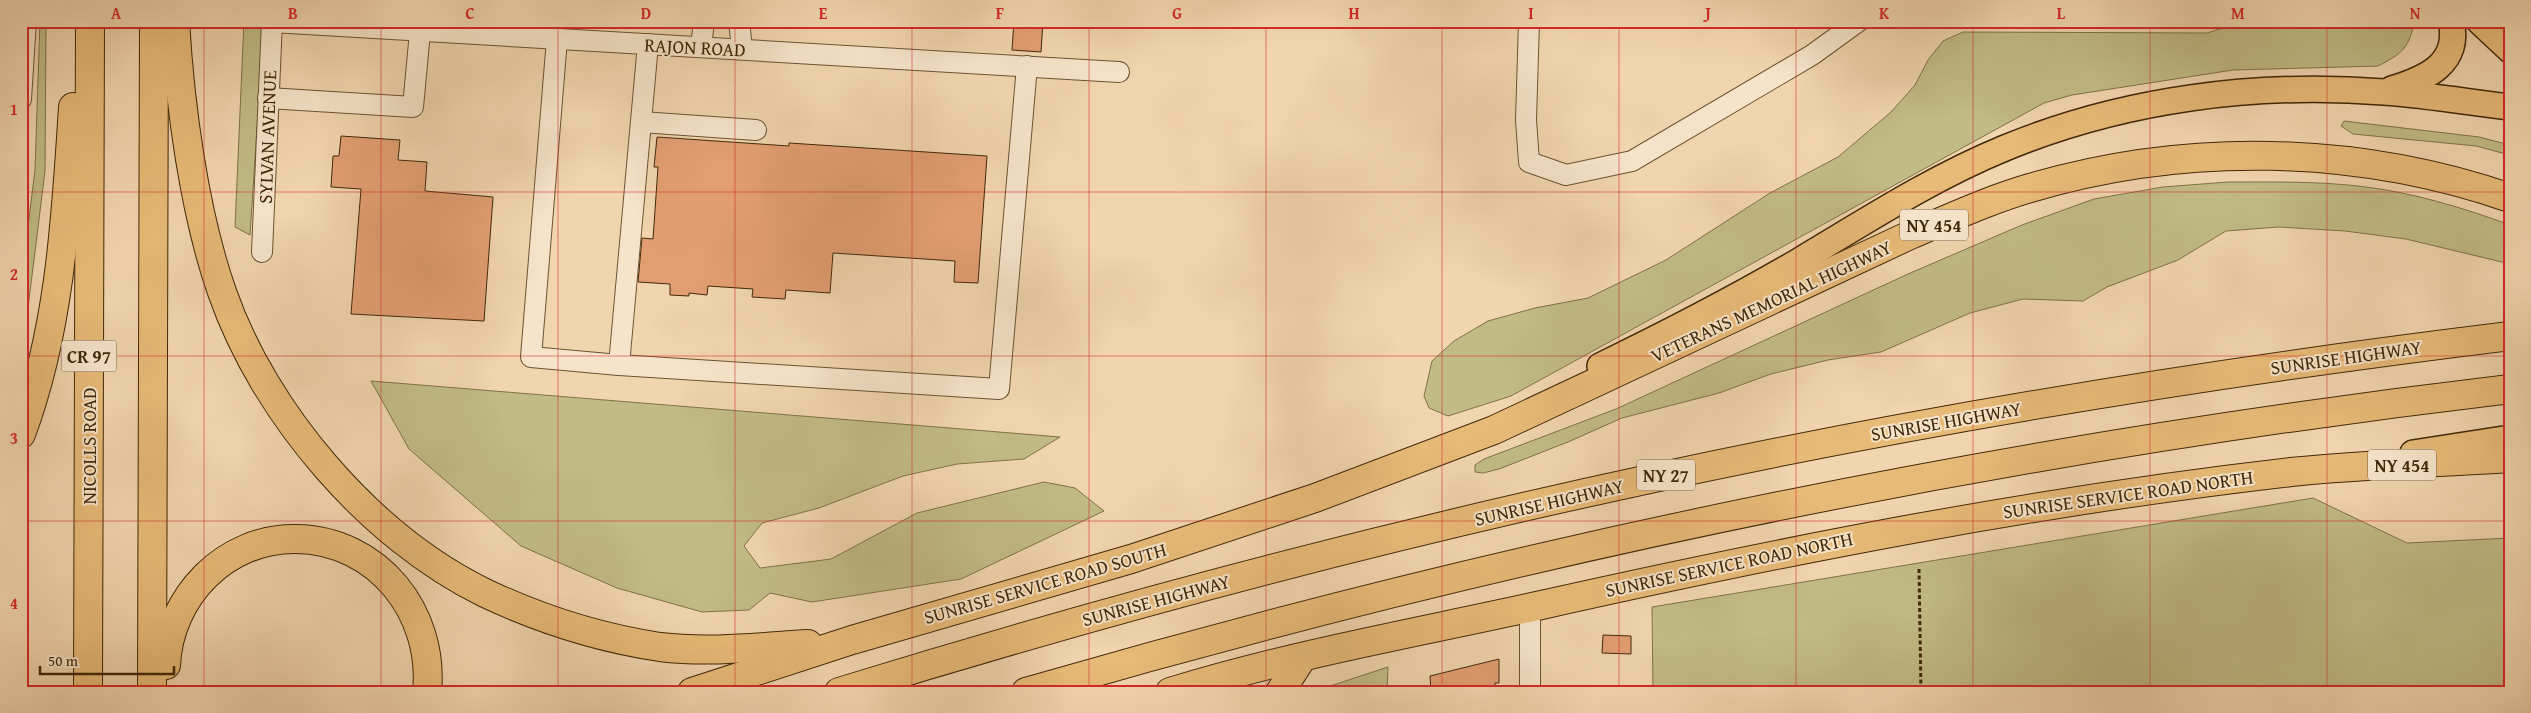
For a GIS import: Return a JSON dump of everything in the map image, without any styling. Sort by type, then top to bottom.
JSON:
[{"type":"highway","points":[[21,434],[39,380],[53,310],[64,224],[74,86],[82,21]]},
{"type":"highway","name":"NICOLLS ROAD","points":[[88,692],[90,21]]},
{"type":"highway","points":[[152,692],[154,21]]},
{"type":"highway","points":[[175,21],[188,136],[205,229],[222,292],[252,357],[289,418],[317,455],[367,508],[423,554],[484,592],[517,607],[587,631],[662,647],[695,649],[734,649],[852,640]]},
{"type":"highway","name":"VETERANS MEMORIAL HIGHWAY","points":[[1396,467],[1494,430],[1970,209],[2030,188],[2084,175],[2159,162],[2223,156],[2289,156],[2354,161],[2418,172],[2510,198]]},
{"type":"highway","name":"SUNRISE HIGHWAY","points":[[839,692],[1158,598],[1408,534],[1654,478],[1893,430],[2145,386],[2291,364],[2510,336]]},
{"type":"highway","points":[[1026,692],[1348,604],[1715,520],[1946,474],[2201,431],[2510,389]]},
{"type":"highway","name":"NY 454","points":[[2295,472],[2510,458]]},
{"type":"highway","name":"SUNRISE SERVICE ROAD SOUTH","points":[[692,692],[852,640],[1212,534],[1396,467]]},
{"type":"highway","name":"SUNRISE SERVICE ROAD NORTH","points":[[1182,690],[1302,658],[1530,607],[1714,566],[1917,526],[2091,498],[2295,472]]},
{"type":"highway","points":[[165,692],[168,642],[179,610],[199,581],[214,567],[247,549],[273,541],[295,539],[320,542],[351,552],[368,561],[398,588],[418,619],[424,636],[428,666],[427,692]]},
{"type":"highway","points":[[1280,692],[1302,658]]},
{"type":"main road","points":[[2384,92],[2411,84],[2438,69],[2450,48],[2451,21]]},
{"type":"main road","points":[[2479,21],[2510,50]]},
{"type":"main road","points":[[1396,467],[1489,418],[1709,311],[1931,183],[2007,147],[2089,120],[2182,99],[2267,90],[2384,92],[2510,107]]},
{"type":"main road","points":[[2295,472],[2510,438]]},
{"type":"street","points":[[21,99],[26,21]]},
{"type":"street","points":[[700,47],[704,21]]},
{"type":"street","points":[[739,21],[742,49]]},
{"type":"street","points":[[1529,21],[1526,120],[1529,162],[1566,175],[1632,161],[1812,55],[1859,21]]},
{"type":"street","name":"RAJON ROAD","points":[[272,22],[474,27],[557,38],[1119,72]]},
{"type":"street","name":"SYLVAN AVENUE","points":[[262,252],[272,22]]},
{"type":"street","points":[[268,98],[413,107],[421,26]]},
{"type":"street","points":[[557,38],[532,357],[619,365],[999,389],[1027,66]]},
{"type":"street","points":[[619,365],[648,44]]},
{"type":"street","points":[[641,122],[756,130]]},
{"type":"street","points":[[1530,607],[1530,692]]},
{"type":"path","points":[[1919,569],[1921,692]]},
{"type":"shaded area","points":[[40,21],[46,21],[45,171],[21,364],[21,283],[35,170]]},
{"type":"shaded area","points":[[244,21],[264,21],[250,235],[235,227]]},
{"type":"shaded area","points":[[2244,21],[2414,21],[2410,38],[2403,49],[2393,58],[2378,66],[2233,70],[2072,95],[2044,103],[1511,396],[1448,416],[1429,408],[1424,396],[1432,361],[1454,341],[1488,321],[1535,308],[1588,298],[1666,260],[1770,193],[1838,157],[1891,112],[1915,85],[1928,60],[1943,41],[1963,32],[2207,33]]},
{"type":"shaded area","points":[[2344,121],[2479,137],[2510,145],[2510,155],[2476,146],[2353,134],[2341,126]]},
{"type":"shaded area","points":[[2228,182],[2297,182],[2349,185],[2402,193],[2457,207],[2510,225],[2510,264],[2406,239],[2345,231],[2279,227],[2226,231],[2178,260],[2107,287],[2083,301],[2023,299],[1970,313],[1881,352],[1828,360],[1771,374],[1719,393],[1622,418],[1499,469],[1483,473],[1475,472],[1475,465],[1484,459],[1616,409],[1908,274],[2022,225],[2094,199],[2163,187]]},
{"type":"shaded area","points":[[371,381],[1060,437],[1024,459],[957,464],[903,476],[819,508],[762,523],[744,546],[760,568],[831,559],[917,513],[1044,482],[1075,488],[1104,511],[961,579],[812,602],[770,593],[749,610],[702,612],[617,588],[521,546],[409,449]]},
{"type":"shaded area","points":[[2313,498],[2407,543],[2510,538],[2510,692],[1653,692],[1652,607]]},
{"type":"shaded area","points":[[1388,667],[1387,692],[1312,692]]},
{"type":"building","points":[[1014,21],[1043,21],[1041,52],[1012,50]]},
{"type":"building","points":[[341,136],[400,140],[398,160],[427,162],[425,191],[493,197],[484,321],[351,314],[361,189],[331,187],[333,156],[339,156]]},
{"type":"building","points":[[657,137],[789,146],[789,143],[987,156],[978,283],[954,282],[955,261],[833,253],[830,293],[786,290],[785,299],[752,297],[753,289],[708,286],[707,295],[689,293],[689,296],[670,295],[670,284],[638,282],[642,238],[653,239],[658,167],[654,167]]},
{"type":"building","points":[[1603,635],[1631,636],[1631,654],[1602,653]]},
{"type":"building","points":[[1499,659],[1499,683],[1495,683],[1495,692],[1431,692],[1430,676]]}]
